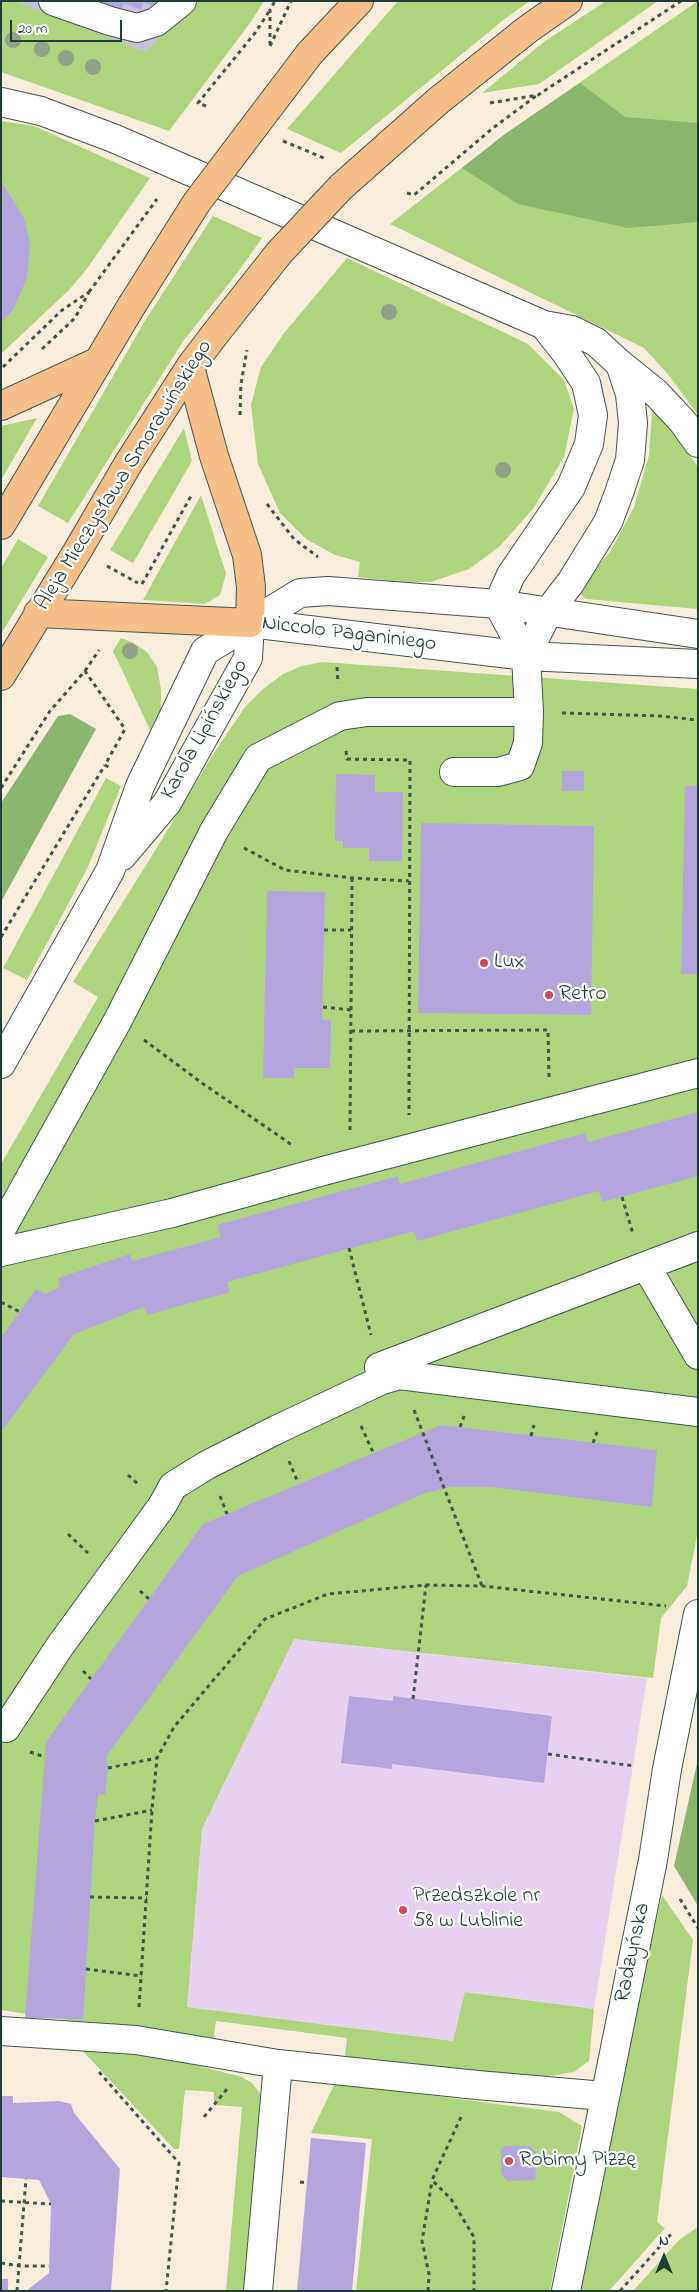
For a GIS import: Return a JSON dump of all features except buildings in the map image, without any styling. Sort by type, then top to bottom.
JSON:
[{"type":"main road","points":[[1,525],[97,362],[198,202],[310,53],[359,1]]},
{"type":"main road","name":"Aleja Mieczysława Smorawińskiego","points":[[1,676],[128,464],[190,366],[279,253],[342,187],[438,101],[528,29],[568,1]]},
{"type":"main road","points":[[1,406],[97,362]]},
{"type":"main road","points":[[38,613],[250,623],[251,587],[247,555],[214,456],[190,366]]},
{"type":"street","points":[[53,1],[110,21],[137,28],[156,22],[182,1]]},
{"type":"street","points":[[1,102],[41,111],[114,138],[544,325],[572,330],[596,342],[656,393],[698,443]]},
{"type":"street","points":[[454,772],[498,772],[520,766],[528,743],[529,712],[526,656],[498,604],[511,576],[571,487],[589,444],[593,415],[586,383],[544,325]]},
{"type":"street","points":[[526,656],[548,612],[571,582],[608,522],[630,460],[633,423],[630,394],[620,364]]},
{"type":"street","name":"Niccolo Paganiniego","points":[[250,623],[300,593],[328,591],[498,604],[698,634]]},
{"type":"street","name":"Niccolo Paganiniego","points":[[250,623],[526,656],[698,664]]},
{"type":"street","name":"Karola Lipińskiego","points":[[1,1064],[110,871],[140,786],[204,650],[250,623]]},
{"type":"street","name":"Karola Lipińskiego","points":[[110,871],[167,802],[248,658],[250,623]]},
{"type":"street","points":[[1,1230],[118,1020],[214,831],[258,758],[340,716],[367,712],[529,712]]},
{"type":"street","points":[[1,1252],[172,1213],[339,1166],[698,1073]]},
{"type":"street","points":[[3,1729],[60,1646],[162,1506],[173,1486],[207,1465],[387,1374],[698,1246]]},
{"type":"street","points":[[646,1266],[698,1355]]},
{"type":"street","points":[[387,1374],[698,1412]]},
{"type":"street","name":"Radzyńska","points":[[566,2291],[653,1860],[667,1770],[698,1614]]},
{"type":"street","points":[[1,2031],[136,2040],[278,2064],[604,2096]]},
{"type":"street","points":[[258,2291],[278,2064]]},
{"type":"path","points":[[206,106],[198,103],[255,32],[275,1]]},
{"type":"path","points":[[270,10],[270,48],[291,1]]},
{"type":"path","points":[[407,193],[414,195],[493,128],[538,95],[680,1]]},
{"type":"path","points":[[484,104],[538,95]]},
{"type":"path","points":[[276,138],[332,162]]},
{"type":"path","points":[[1,368],[61,311],[89,292],[75,318],[40,351]]},
{"type":"path","points":[[262,496],[275,516],[294,538],[320,558]]},
{"type":"path","points":[[529,712],[660,716],[698,720]]},
{"type":"path","points":[[340,716],[347,759],[410,760],[409,1148]]},
{"type":"path","points":[[1,937],[105,765]]},
{"type":"path","points":[[118,1020],[202,1083],[339,1166],[351,1031],[352,878]]},
{"type":"path","points":[[324,930],[351,930]]},
{"type":"path","points":[[323,1007],[351,1010]]},
{"type":"path","points":[[351,1031],[548,1030],[550,1112]]},
{"type":"path","points":[[622,1196],[626,1213]]},
{"type":"path","points":[[349,1248],[387,1374]]},
{"type":"path","points":[[1,1302],[20,1312]]},
{"type":"path","points":[[420,1423],[482,1586]]},
{"type":"path","points":[[413,1699],[426,1585]]},
{"type":"path","points":[[136,2040],[157,1758],[174,1727],[265,1619],[328,1594],[426,1585],[482,1586],[668,1606]]},
{"type":"path","points":[[548,1754],[667,1770]]},
{"type":"path","points":[[108,1768],[157,1758]]},
{"type":"path","points":[[95,1821],[152,1810]]},
{"type":"path","points":[[90,1897],[147,1898]]},
{"type":"path","points":[[679,1898],[698,1928]]},
{"type":"path","points":[[86,1969],[142,1976]]},
{"type":"path","points":[[66,2034],[179,2163],[166,2291]]},
{"type":"path","points":[[428,2291],[429,2274],[422,2241],[432,2180],[450,2138],[477,2085]]},
{"type":"path","points":[[17,2291],[26,2179]]},
{"type":"path","points":[[432,2180],[451,2199],[474,2237],[474,2291]]},
{"type":"path","points":[[1,2201],[51,2204]]},
{"type":"path","points":[[620,2291],[672,2233]]},
{"type":"path","points":[[1,2263],[20,2266],[49,2266]]},
{"type":"shaded area","points":[[16,1],[197,1],[145,53]]},
{"type":"shaded area","name":"Przedszkole nr 58 w Lublinie","points":[[294,1639],[647,1678],[594,2009],[466,1992],[453,2041],[187,2007],[202,1829]]},
{"type":"green space","points":[[1,1],[16,1],[145,52],[197,1],[264,1],[250,23],[169,131],[1,72]]},
{"type":"green space","points":[[398,1],[530,1],[506,18],[341,153],[287,129]]},
{"type":"green space","points":[[606,1],[658,1],[539,84],[482,93],[545,41]]},
{"type":"green space","points":[[698,1],[698,415],[667,373],[644,348],[390,224],[505,134]]},
{"type":"green space","points":[[580,83],[625,117],[698,123],[698,222],[628,228],[518,204],[462,168],[505,134]]},
{"type":"green space","points":[[1,121],[34,126],[150,178],[86,270],[69,290],[1,354]]},
{"type":"green space","points":[[213,216],[262,238],[238,272],[184,340],[68,523],[38,506],[146,319]]},
{"type":"green space","points":[[347,258],[528,344],[564,380],[574,409],[564,457],[533,509],[499,547],[469,569],[431,582],[400,582],[358,577],[360,562],[335,555],[306,539],[280,513],[258,464],[251,405],[261,367],[284,333]]},
{"type":"green space","points":[[653,402],[698,467],[698,609],[586,599],[581,595],[580,589],[583,584],[610,552],[634,507],[649,455]]},
{"type":"green space","points":[[37,418],[1,480],[1,426]]},
{"type":"green space","points":[[184,428],[192,461],[133,563],[110,550]]},
{"type":"green space","points":[[201,495],[226,574],[220,595],[205,604],[143,600]]},
{"type":"green space","points":[[18,539],[48,557],[1,634],[1,568]]},
{"type":"green space","points":[[121,638],[132,642],[147,652],[157,667],[161,689],[161,708],[150,730],[113,651]]},
{"type":"green space","points":[[322,662],[698,689],[698,1530],[687,1586],[661,1618],[653,1678],[294,1639],[202,1829],[187,2007],[453,2041],[465,1992],[594,2009],[589,2061],[574,2072],[537,2078],[345,2059],[347,2038],[216,2021],[213,2042],[1,2010],[1,1164],[98,997],[73,982],[212,756],[245,707],[263,689],[283,674],[302,666]]},
{"type":"green space","points":[[70,714],[96,729],[1,902],[1,803],[58,716]]},
{"type":"green space","points":[[106,778],[121,786],[87,869],[27,980],[3,968]]},
{"type":"green space","points":[[698,1759],[698,1906],[674,1866]]},
{"type":"green space","points":[[662,1895],[693,1940],[657,2222],[665,2228],[609,2291],[581,2291],[638,2001]]},
{"type":"green space","points":[[80,2048],[136,2052],[199,2066],[242,2077],[252,2083],[259,2092],[263,2100],[246,2291],[226,2291],[242,2107],[214,2105],[214,2092],[185,2090],[179,2149],[174,2149]]},
{"type":"green space","points":[[335,2083],[559,2112],[582,2126],[550,2291],[356,2291],[372,2139],[311,2133]]},
{"type":"green space","points":[[698,2227],[698,2291],[633,2291],[680,2239]]},
{"type":"place","name":"Lux","points":[[484,963]]},
{"type":"place","name":"Retro","points":[[549,995]]},
{"type":"place","name":"Przedszkole nr 58 w Lublinie","points":[[403,1910]]},
{"type":"place","name":"Robimy Pizzę","points":[[509,2161]]}]
